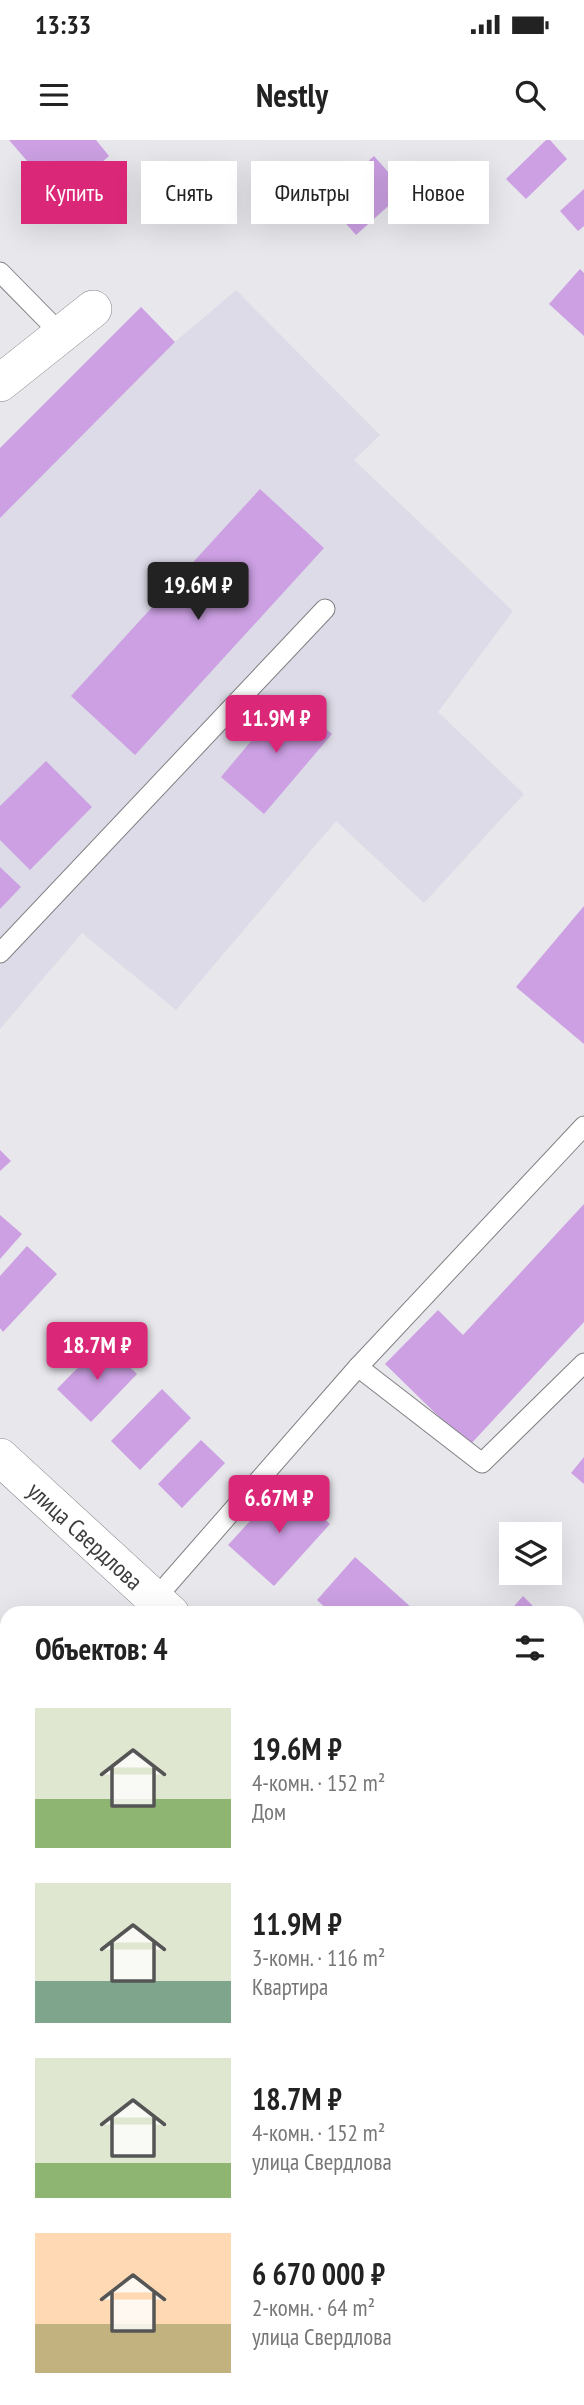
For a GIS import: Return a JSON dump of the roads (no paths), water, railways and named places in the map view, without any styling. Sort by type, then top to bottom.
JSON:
[{"type":"street","points":[[0,383],[93,309]]},
{"type":"street","name":"улица Свердлова","points":[[0,1457],[163,1606]]},
{"type":"lane","points":[[0,272],[61,334]]},
{"type":"lane","points":[[0,953],[325,609]]},
{"type":"lane","points":[[163,1606],[358,1367],[584,1126]]},
{"type":"lane","points":[[358,1367],[482,1464],[584,1363]]}]
